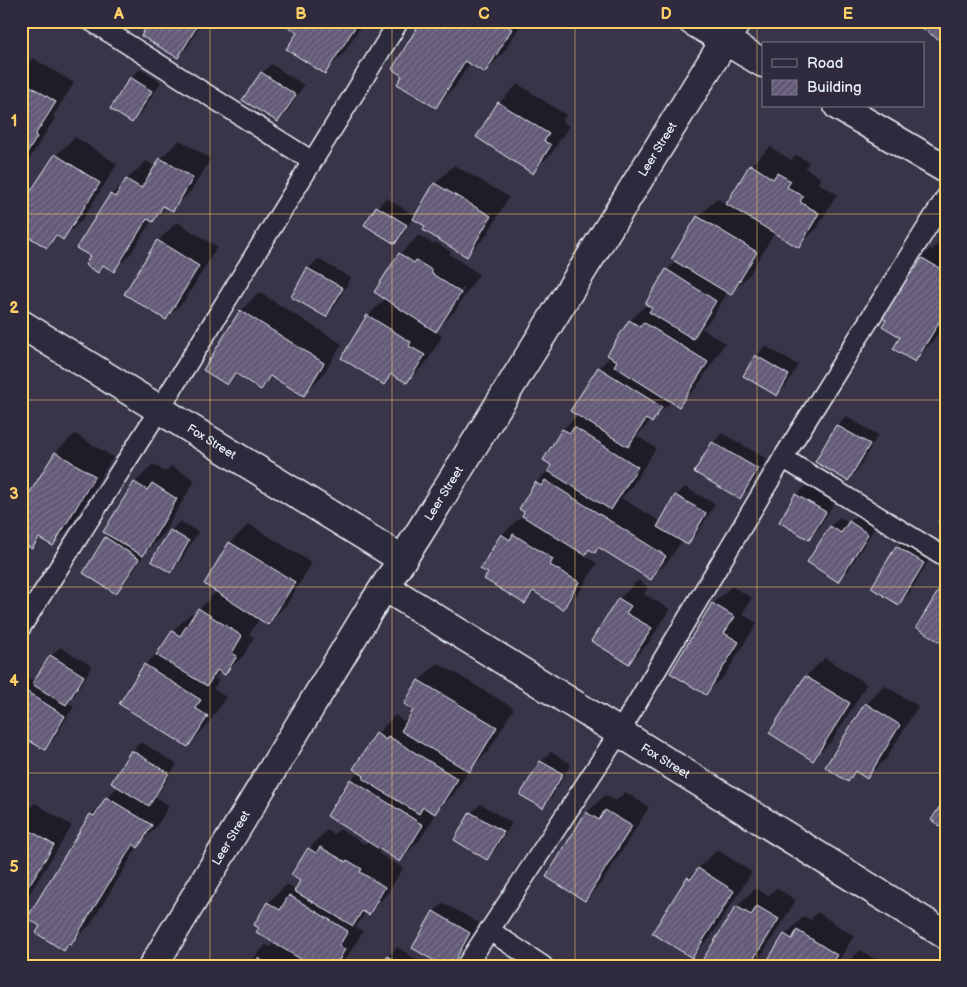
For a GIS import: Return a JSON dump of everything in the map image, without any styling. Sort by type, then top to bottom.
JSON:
[{"type":"street","points":[[692,21],[731,31],[762,62]]},
{"type":"street","name":"Leer Street","points":[[153,966],[402,559],[731,31]]},
{"type":"street","points":[[841,108],[946,168]]},
{"type":"street","name":"Fox Street","points":[[21,324],[402,559]]},
{"type":"street","name":"Fox Street","points":[[385,587],[946,934]]},
{"type":"lane","points":[[91,21],[312,161]]},
{"type":"lane","points":[[21,628],[159,410],[399,21]]},
{"type":"lane","points":[[466,966],[619,732],[783,458],[946,197]]},
{"type":"lane","points":[[783,458],[946,558]]},
{"type":"lane","points":[[489,930],[543,966]]},
{"type":"building","points":[[150,21],[200,21],[178,58],[141,36]]},
{"type":"building","points":[[279,21],[359,21],[325,74],[286,49],[297,33]]},
{"type":"building","points":[[421,21],[499,21],[512,29],[485,73],[465,61],[436,108],[397,84],[402,76],[392,69]]},
{"type":"building","points":[[911,21],[946,21],[946,34],[941,41]]},
{"type":"building","points":[[261,72],[296,95],[278,122],[242,100]]},
{"type":"building","points":[[130,77],[152,91],[132,123],[110,109]]},
{"type":"building","points":[[21,80],[56,102],[35,135],[37,137],[21,163]]},
{"type":"building","points":[[498,102],[549,134],[544,141],[551,145],[533,174],[476,137]]},
{"type":"building","points":[[55,154],[100,183],[63,240],[56,235],[47,248],[21,232],[21,222],[25,217],[21,214],[21,206]]},
{"type":"building","points":[[160,158],[193,178],[173,211],[163,206],[153,222],[147,219],[114,272],[103,265],[98,273],[85,265],[90,256],[76,248],[110,194],[115,197],[126,179],[141,188]]},
{"type":"building","points":[[750,164],[773,179],[777,173],[791,181],[787,187],[803,196],[800,202],[819,213],[799,248],[726,204]]},
{"type":"building","points":[[434,183],[491,216],[467,257],[423,230],[425,226],[413,219]]},
{"type":"building","points":[[376,206],[407,225],[395,244],[364,225]]},
{"type":"building","points":[[697,216],[757,252],[731,295],[671,259]]},
{"type":"building","points":[[157,240],[199,266],[166,320],[124,294]]},
{"type":"building","points":[[399,253],[414,263],[416,260],[433,271],[431,273],[461,293],[436,332],[374,292]]},
{"type":"building","points":[[922,258],[946,272],[946,311],[915,362],[893,349],[900,337],[882,326],[886,320],[879,316],[910,266],[915,269]]},
{"type":"building","points":[[307,268],[343,288],[326,317],[291,297]]},
{"type":"building","points":[[666,269],[716,301],[693,339],[649,312],[652,308],[645,304]]},
{"type":"building","points":[[240,310],[324,363],[304,396],[270,376],[261,390],[235,373],[227,385],[203,370]]},
{"type":"building","points":[[367,315],[411,342],[409,346],[425,355],[407,383],[391,374],[384,385],[341,358]]},
{"type":"building","points":[[629,320],[640,327],[643,322],[708,362],[679,407],[614,366],[617,361],[607,355]]},
{"type":"building","points":[[755,355],[789,375],[777,396],[743,376]]},
{"type":"building","points":[[598,367],[662,407],[652,423],[646,419],[628,447],[570,411]]},
{"type":"building","points":[[836,425],[870,444],[848,481],[815,462]]},
{"type":"building","points":[[574,427],[638,467],[611,510],[548,471],[551,465],[543,460],[562,429],[570,433]]},
{"type":"building","points":[[712,442],[758,469],[740,499],[694,472]]},
{"type":"building","points":[[55,452],[95,476],[53,546],[39,538],[32,549],[21,542],[21,507]]},
{"type":"building","points":[[545,480],[666,556],[651,580],[598,547],[595,553],[589,549],[585,555],[522,516],[524,512],[519,509],[535,482],[541,486]]},
{"type":"building","points":[[134,482],[147,490],[152,483],[177,499],[143,556],[103,532]]},
{"type":"building","points":[[795,494],[826,512],[809,540],[779,522]]},
{"type":"building","points":[[675,495],[706,513],[688,545],[657,527]]},
{"type":"building","points":[[946,508],[946,526],[938,522]]},
{"type":"building","points":[[849,521],[868,534],[838,582],[807,562],[830,526],[841,533]]},
{"type":"building","points":[[170,530],[189,541],[171,573],[151,561]]},
{"type":"building","points":[[501,534],[510,540],[513,534],[553,559],[550,565],[579,582],[563,610],[533,591],[525,604],[484,579],[488,573],[480,569]]},
{"type":"building","points":[[105,537],[139,559],[116,594],[83,573]]},
{"type":"building","points":[[229,542],[295,582],[268,625],[204,584]]},
{"type":"building","points":[[896,546],[924,563],[899,605],[871,588]]},
{"type":"building","points":[[939,590],[946,595],[946,646],[916,627]]},
{"type":"building","points":[[618,598],[631,606],[626,613],[652,628],[629,664],[591,641]]},
{"type":"building","points":[[712,603],[735,617],[724,633],[739,642],[706,695],[670,673]]},
{"type":"building","points":[[198,608],[242,636],[232,653],[237,656],[225,675],[217,670],[207,686],[156,655],[172,631],[180,636]]},
{"type":"building","points":[[50,655],[84,676],[66,705],[32,684]]},
{"type":"building","points":[[144,664],[201,700],[195,708],[208,716],[188,747],[119,704]]},
{"type":"building","points":[[805,676],[850,703],[813,761],[769,733]]},
{"type":"building","points":[[418,680],[497,727],[470,772],[401,731],[413,710],[404,704]]},
{"type":"building","points":[[21,688],[65,716],[45,750],[21,736]]},
{"type":"building","points":[[865,703],[900,725],[867,779],[855,771],[848,782],[825,767]]},
{"type":"building","points":[[376,733],[386,740],[388,736],[458,779],[435,814],[423,807],[419,814],[363,779],[364,776],[353,769]]},
{"type":"building","points":[[131,750],[169,773],[149,806],[111,783]]},
{"type":"building","points":[[540,761],[563,774],[543,808],[520,795]]},
{"type":"building","points":[[350,779],[423,825],[400,862],[327,816]]},
{"type":"building","points":[[106,797],[152,825],[138,848],[133,844],[71,945],[68,944],[64,951],[36,933],[40,926],[27,918],[90,814],[94,816]]},
{"type":"building","points":[[946,797],[946,830],[931,820]]},
{"type":"building","points":[[605,810],[632,826],[585,901],[546,877],[586,812],[599,820]]},
{"type":"building","points":[[470,812],[504,832],[487,860],[454,840]]},
{"type":"building","points":[[21,825],[54,845],[21,898]]},
{"type":"building","points":[[320,847],[362,869],[360,872],[385,887],[369,915],[362,911],[353,926],[294,891],[300,881],[291,875],[308,848],[316,853]]},
{"type":"building","points":[[698,868],[734,891],[692,958],[652,933],[687,877],[691,879]]},
{"type":"building","points":[[289,895],[348,931],[339,946],[345,949],[336,966],[312,966],[256,932],[259,928],[254,925],[267,902],[280,910]]},
{"type":"building","points":[[736,906],[751,915],[757,906],[779,919],[749,966],[703,966],[700,964]]},
{"type":"building","points":[[433,911],[470,933],[452,966],[443,966],[412,948]]},
{"type":"building","points":[[797,930],[837,955],[830,966],[764,966],[784,934],[792,939]]},
{"type":"building","points":[[387,956],[403,966],[380,966]]},
{"type":"building","points":[[258,958],[271,966],[253,966]]}]
